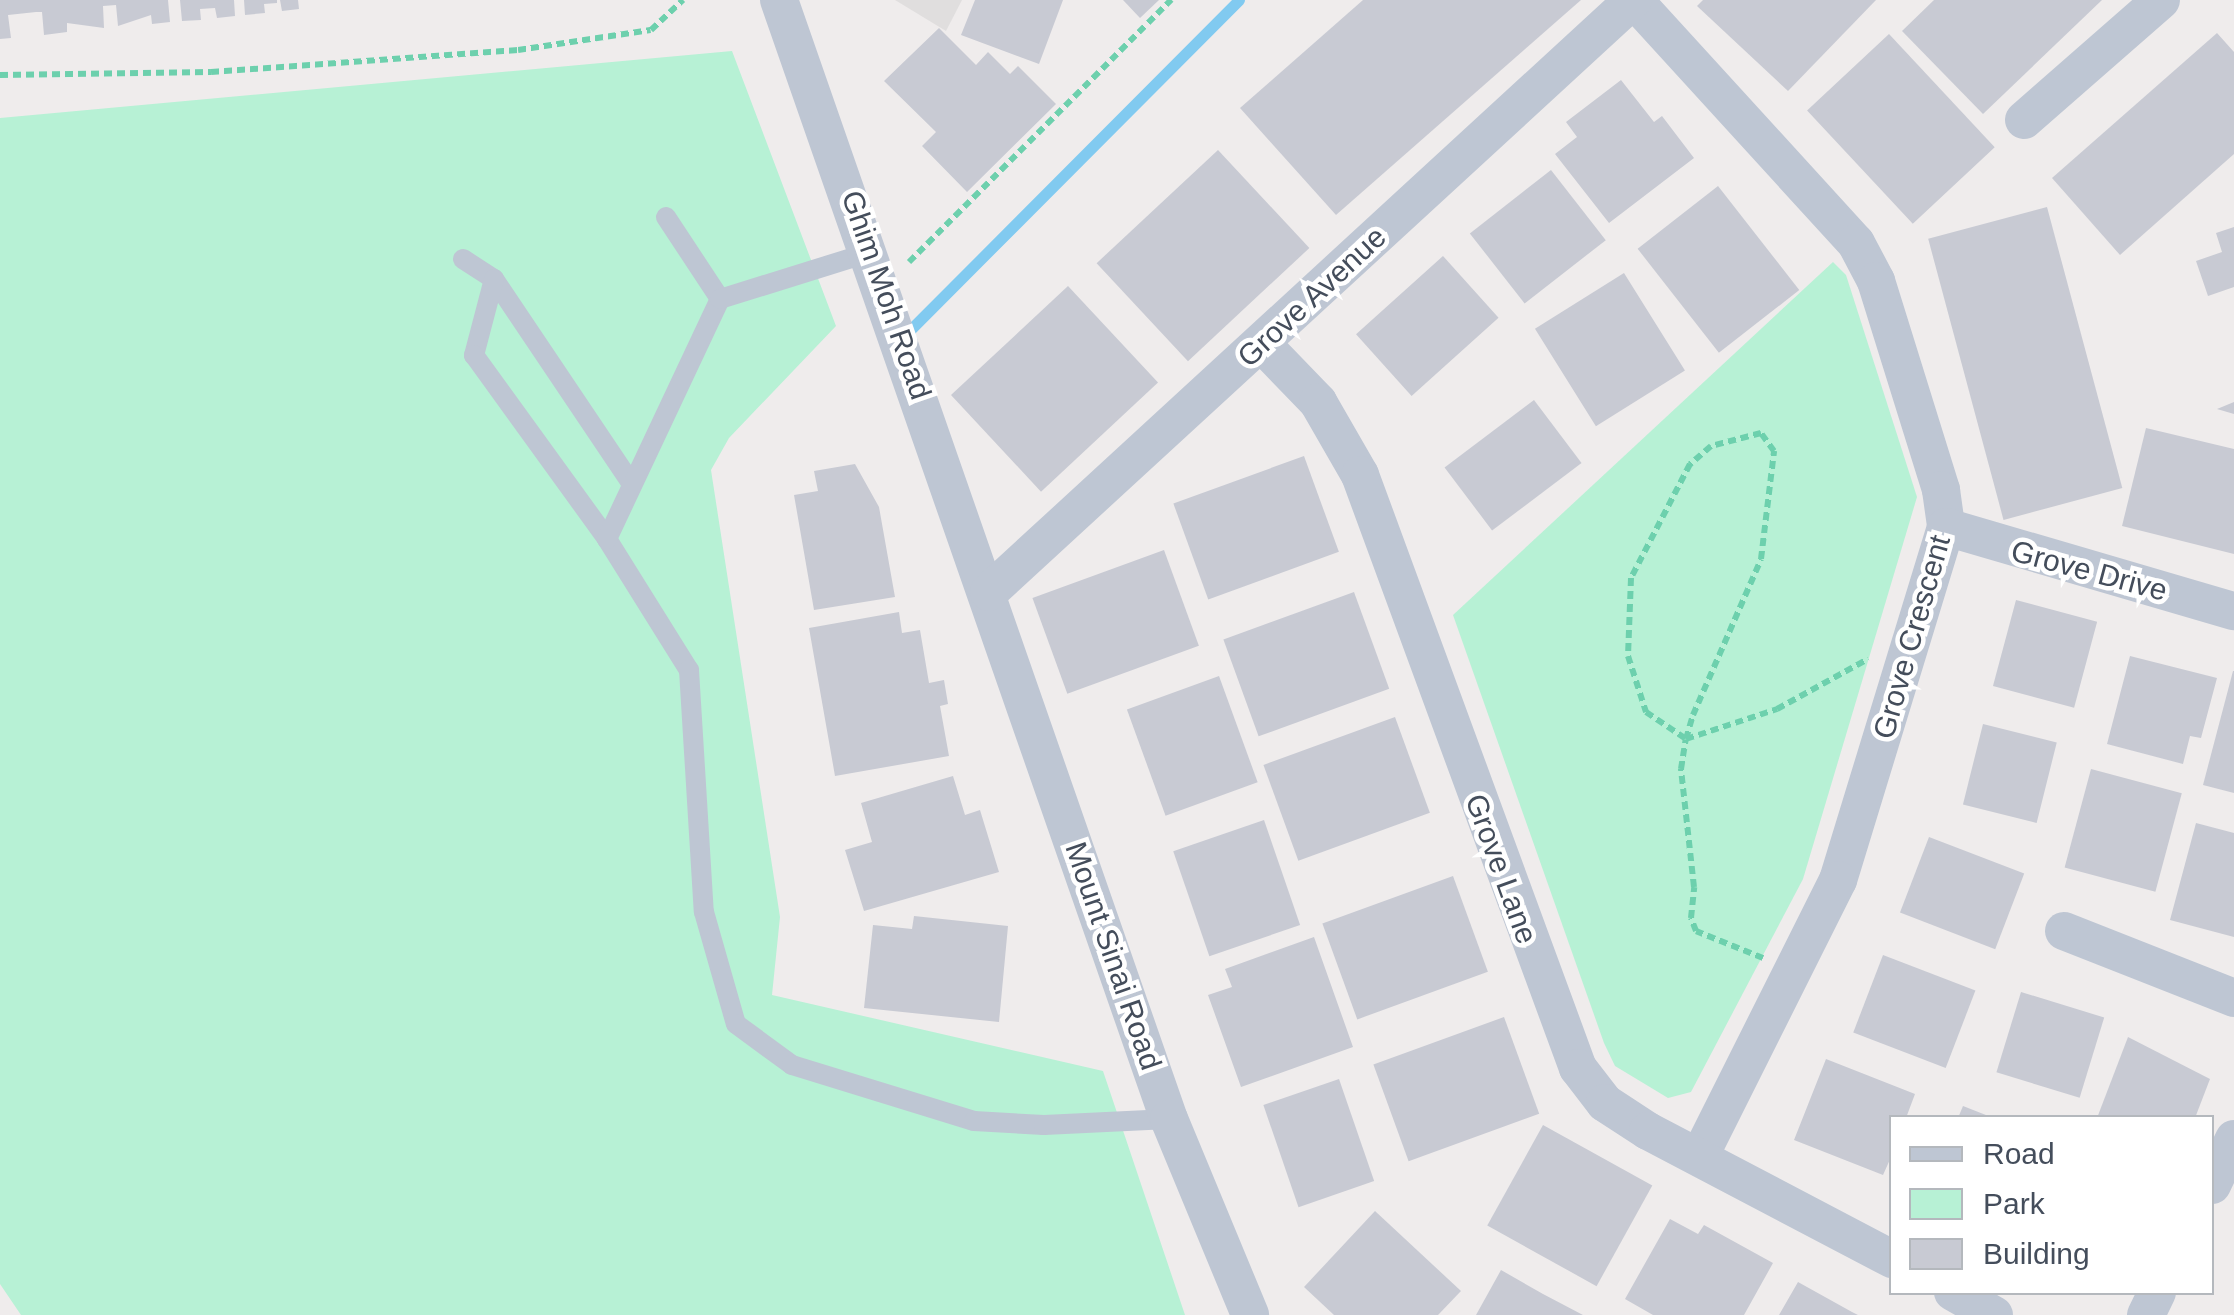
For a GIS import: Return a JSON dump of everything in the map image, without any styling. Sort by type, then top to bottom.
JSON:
[{"type":"street","name":"Ghim Moh Road","points":[[779,0],[989,592]]},
{"type":"street","name":"Grove Avenue","points":[[989,592],[1633,0]]},
{"type":"street","name":"Grove Crescent","points":[[1633,0],[1856,243],[1876,281],[1941,490],[1946,527],[1838,880],[1797,972],[1700,1156]]},
{"type":"street","points":[[2024,120],[2162,0]]},
{"type":"street","name":"Grove Lane","points":[[1262,344],[1318,402],[1360,475],[1578,1068],[1605,1102],[1889,1258]]},
{"type":"street","name":"Grove Drive","points":[[1946,527],[2234,611]]},
{"type":"street","name":"Mount Sinai Road","points":[[989,592],[1169,1119],[1250,1315]]},
{"type":"street","points":[[2064,930],[2234,998]]},
{"type":"street","points":[[2214,1181],[2234,1139]]},
{"type":"street","points":[[1958,1295],[1994,1315]]},
{"type":"lane","points":[[666,218],[720,299]]},
{"type":"lane","points":[[607,539],[720,299],[871,252]]},
{"type":"lane","points":[[463,259],[494,279],[632,484]]},
{"type":"lane","points":[[494,279],[474,355],[607,539],[689,670],[704,912],[736,1024],[792,1065],[974,1121],[1044,1125],[1169,1119]]},
{"type":"path","points":[[0,75],[211,72],[518,50],[651,30],[683,0]]},
{"type":"path","points":[[884,288],[1171,0]]},
{"type":"path","points":[[1797,972],[1692,926],[1694,887],[1681,794],[1686,740],[1761,560],[1774,452],[1760,434],[1711,446],[1690,464],[1631,578],[1634,689],[1663,729],[1686,740],[1777,709],[1863,660],[1906,660]]},
{"type":"shaded area","points":[[895,0],[962,0],[946,31]]},
{"type":"green space","points":[[732,51],[836,326],[729,438],[711,470],[780,917],[772,995],[1103,1071],[1185,1315],[21,1315],[0,1284],[0,118]]},
{"type":"green space","points":[[1833,262],[1846,275],[1917,497],[1803,879],[1691,1092],[1668,1098],[1615,1066],[1604,1043],[1453,615]]},
{"type":"building","points":[[0,0],[168,0],[170,22],[152,24],[151,15],[118,26],[116,5],[103,6],[104,28],[67,23],[67,32],[44,35],[42,12],[36,12],[8,15],[11,38],[0,39]]},
{"type":"building","points":[[180,0],[234,0],[235,16],[217,18],[215,8],[200,9],[201,20],[182,21]]},
{"type":"building","points":[[244,0],[277,3],[264,4],[265,13],[245,15]]},
{"type":"building","points":[[280,0],[298,0],[299,9],[282,11]]},
{"type":"building","points":[[975,0],[1063,0],[1039,64],[961,35]]},
{"type":"building","points":[[1123,0],[1159,0],[1140,18]]},
{"type":"building","points":[[1363,0],[1581,0],[1336,215],[1240,108]]},
{"type":"building","points":[[1703,0],[1876,0],[1788,91],[1697,6]]},
{"type":"building","points":[[1934,0],[2102,0],[1983,114],[1902,31]]},
{"type":"building","points":[[939,28],[976,65],[988,52],[1010,74],[1018,66],[1056,104],[967,192],[922,146],[936,132],[884,81]]},
{"type":"building","points":[[2217,33],[2234,52],[2234,154],[2120,255],[2052,178]]},
{"type":"building","points":[[1889,34],[1995,147],[1913,224],[1807,110]]},
{"type":"building","points":[[1621,80],[1654,122],[1662,116],[1694,158],[1609,223],[1555,154],[1577,137],[1566,122]]},
{"type":"building","points":[[1218,150],[1309,248],[1188,361],[1097,263]]},
{"type":"building","points":[[1551,170],[1606,240],[1525,304],[1470,233]]},
{"type":"building","points":[[1718,186],[1799,290],[1719,353],[1638,249]]},
{"type":"building","points":[[2047,207],[2122,488],[2004,520],[1928,239]]},
{"type":"building","points":[[2234,227],[2234,287],[2208,296],[2196,261],[2222,252],[2216,233]]},
{"type":"building","points":[[1443,256],[1499,318],[1412,396],[1356,334]]},
{"type":"building","points":[[1624,273],[1685,371],[1596,426],[1535,329]]},
{"type":"building","points":[[1068,286],[1158,383],[1041,492],[951,395]]},
{"type":"building","points":[[1534,400],[1582,463],[1492,530],[1445,467]]},
{"type":"building","points":[[2234,402],[2234,414],[2217,409]]},
{"type":"building","points":[[2146,428],[2234,449],[2234,554],[2122,526]]},
{"type":"building","points":[[1304,456],[1339,552],[1208,599],[1173,504]]},
{"type":"building","points":[[855,464],[879,507],[895,597],[814,610],[794,495],[818,491],[814,471]]},
{"type":"building","points":[[1164,550],[1199,646],[1067,694],[1032,598]]},
{"type":"building","points":[[1354,592],[1389,689],[1259,736],[1223,640]]},
{"type":"building","points":[[2016,600],[2097,622],[2074,708],[1993,686]]},
{"type":"building","points":[[899,612],[902,633],[920,630],[929,683],[944,680],[948,704],[940,706],[949,756],[835,776],[809,628]]},
{"type":"building","points":[[2130,656],[2217,678],[2201,738],[2190,736],[2183,764],[2107,744]]},
{"type":"building","points":[[2234,671],[2234,793],[2203,785]]},
{"type":"building","points":[[1219,676],[1258,782],[1166,816],[1127,710]]},
{"type":"building","points":[[1395,717],[1430,813],[1298,861],[1263,765]]},
{"type":"building","points":[[1983,724],[2057,742],[2037,823],[1963,805]]},
{"type":"building","points":[[2091,769],[2182,793],[2155,892],[2065,868]]},
{"type":"building","points":[[953,776],[965,815],[980,810],[999,872],[864,911],[845,850],[872,842],[861,803]]},
{"type":"building","points":[[1264,820],[1300,925],[1209,956],[1173,851]]},
{"type":"building","points":[[2196,823],[2234,833],[2234,937],[2170,920]]},
{"type":"building","points":[[1929,837],[2024,874],[1995,949],[1900,913]]},
{"type":"building","points":[[1453,876],[1488,972],[1357,1019],[1322,924]]},
{"type":"building","points":[[914,916],[1008,926],[999,1022],[864,1008],[873,925],[912,929]]},
{"type":"building","points":[[1314,937],[1353,1047],[1241,1087],[1208,995],[1232,987],[1225,969]]},
{"type":"building","points":[[1883,955],[1975,990],[1946,1068],[1853,1032]]},
{"type":"building","points":[[2021,992],[2104,1017],[2080,1098],[1996,1072]]},
{"type":"building","points":[[1504,1017],[1539,1114],[1409,1161],[1373,1065]]},
{"type":"building","points":[[2128,1037],[2210,1079],[2196,1115],[2098,1115]]},
{"type":"building","points":[[1826,1059],[1915,1094],[1907,1115],[1889,1115],[1889,1162],[1883,1175],[1794,1140]]},
{"type":"building","points":[[1339,1079],[1374,1181],[1299,1207],[1263,1105]]},
{"type":"building","points":[[1963,1106],[1986,1115],[1959,1115]]},
{"type":"building","points":[[1543,1125],[1652,1186],[1597,1286],[1487,1226]]},
{"type":"building","points":[[1375,1211],[1461,1291],[1438,1315],[1334,1315],[1304,1287]]},
{"type":"building","points":[[1670,1219],[1698,1234],[1704,1225],[1773,1263],[1744,1315],[1653,1315],[1625,1299]]},
{"type":"building","points":[[1501,1270],[1543,1294],[1583,1315],[1476,1315]]},
{"type":"building","points":[[1798,1282],[1852,1312],[1858,1315],[1779,1315]]},
{"type":"waterway","points":[[903,337],[1239,0]]}]
